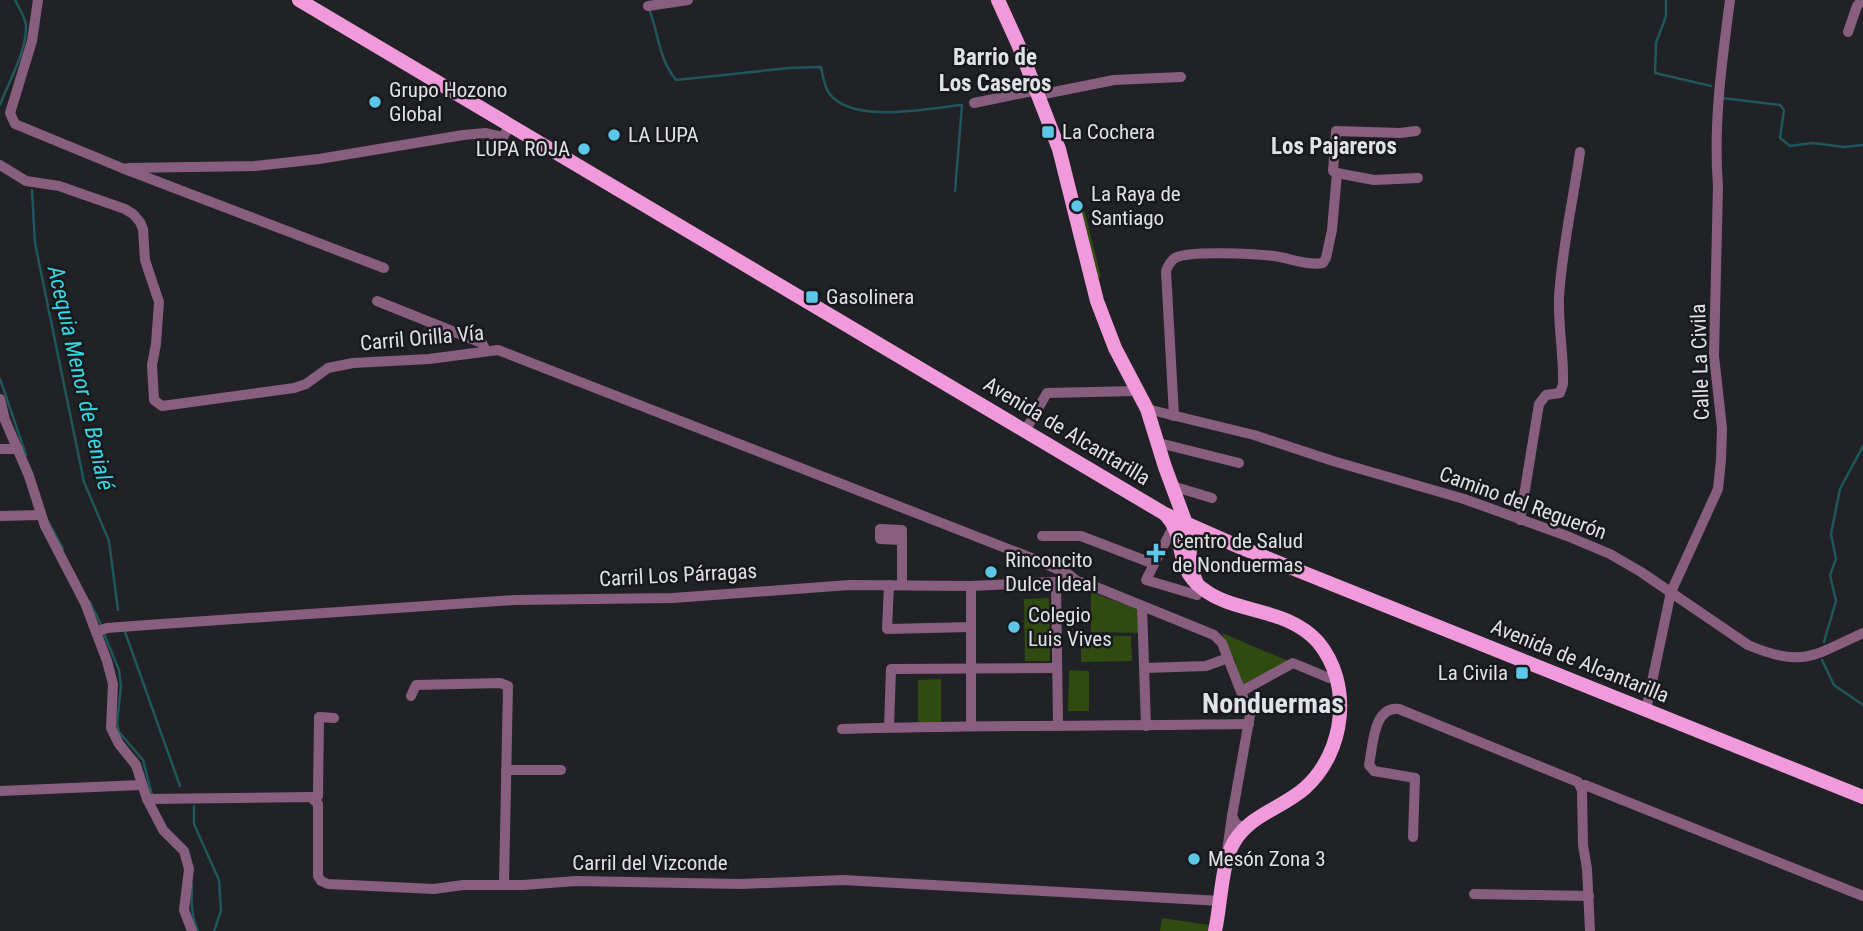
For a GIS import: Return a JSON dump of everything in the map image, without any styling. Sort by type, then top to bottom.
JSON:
[{"type":"main road","name":"Avenida de Alcantarilla","points":[[299,0],[1165,514],[1183,534],[1214,536],[1863,797]]},
{"type":"main road","points":[[998,0],[1059,149],[1097,301],[1115,348],[1147,409],[1159,443],[1197,589],[1284,619],[1306,631],[1325,652],[1339,693],[1337,733],[1319,772],[1299,792],[1247,826],[1233,844],[1215,931]]},
{"type":"street","points":[[38,0],[32,41],[10,113],[15,124],[384,268]]},
{"type":"street","points":[[648,6],[688,0]]},
{"type":"street","name":"Calle La Civila","points":[[1646,710],[1671,592],[1718,489],[1722,428],[1714,356],[1718,186],[1716,161],[1722,67],[1730,0]]},
{"type":"street","points":[[1848,32],[1857,6],[1862,0]]},
{"type":"street","points":[[974,103],[1114,80],[1181,77]]},
{"type":"street","points":[[122,168],[216,168],[319,159],[463,135],[486,133],[503,137],[510,125]]},
{"type":"street","points":[[1174,416],[1166,271],[1169,264],[1183,256],[1210,254],[1274,256],[1323,263],[1332,230],[1337,173],[1334,171],[1336,131],[1416,131]]},
{"type":"street","points":[[1520,520],[1539,404],[1546,395],[1559,393],[1563,384],[1559,339],[1562,259],[1580,152]]},
{"type":"street","name":"Carril Orilla Vía","points":[[0,165],[26,181],[59,186],[125,209],[137,217],[143,229],[145,260],[159,303],[152,365],[154,400],[162,406],[293,388],[306,384],[328,368],[340,365],[429,359],[498,350],[1034,559],[1068,574],[1077,581]]},
{"type":"street","points":[[1337,173],[1374,180],[1418,178]]},
{"type":"street","points":[[377,301],[482,343],[486,351]]},
{"type":"street","points":[[1025,431],[1047,393],[1137,391]]},
{"type":"street","points":[[0,399],[45,526],[85,603],[96,632],[113,684],[111,728],[119,744],[136,765],[141,785],[153,798],[163,830],[184,851],[189,869],[184,910],[192,931]]},
{"type":"street","name":"Camino del Reguerón","points":[[1147,409],[1254,435],[1464,499],[1567,536],[1610,554],[1748,645],[1786,658],[1803,659],[1863,634]]},
{"type":"street","points":[[1159,443],[1239,463]]},
{"type":"street","points":[[0,449],[18,449]]},
{"type":"street","points":[[1172,486],[1212,498]]},
{"type":"street","points":[[0,516],[41,515]]},
{"type":"street","points":[[1183,534],[1170,533],[1146,580],[1197,589]]},
{"type":"street","points":[[1041,536],[1081,536],[1154,564]]},
{"type":"street","points":[[901,540],[902,585]]},
{"type":"street","name":"Carril Los Párragas","points":[[96,632],[107,628],[299,613],[515,600],[673,598],[782,589],[889,585],[971,586],[1077,581],[1214,635],[1222,643],[1242,691],[1249,709],[1249,723]]},
{"type":"street","points":[[1056,583],[1058,724]]},
{"type":"street","points":[[889,585],[887,629],[971,627]]},
{"type":"street","points":[[971,586],[971,726]]},
{"type":"street","points":[[1142,606],[1146,726]]},
{"type":"street","points":[[1145,668],[1206,666],[1228,657]]},
{"type":"street","points":[[1242,691],[1293,663],[1329,678]]},
{"type":"street","points":[[889,727],[891,669],[1057,668]]},
{"type":"street","points":[[411,696],[416,685],[500,682],[508,686],[504,884]]},
{"type":"street","points":[[1413,837],[1415,778],[1374,771],[1369,765],[1378,720],[1385,711],[1392,708],[1567,776],[1580,786],[1590,931]]},
{"type":"street","points":[[153,798],[316,799],[319,717],[334,718]]},
{"type":"street","points":[[842,729],[1249,723],[1227,845],[1228,858]]},
{"type":"street","points":[[506,770],[561,770]]},
{"type":"street","points":[[0,791],[141,785]]},
{"type":"street","points":[[1580,786],[1585,785],[1863,896]]},
{"type":"street","name":"Carril del Vizconde","points":[[316,799],[318,876],[328,884],[434,889],[463,885],[576,881],[741,884],[843,880],[1221,901]]},
{"type":"street","points":[[1235,802],[1247,826]]},
{"type":"street","points":[[1232,816],[1236,824],[1247,826]]},
{"type":"street","points":[[1474,894],[1589,896]]},
{"type":"green space","points":[[1083,205],[1101,277],[1095,278],[1077,206]]},
{"type":"green space","points":[[1091,592],[1139,610],[1140,633],[1091,632]]},
{"type":"green space","points":[[1049,598],[1050,661],[1025,661],[1024,599]]},
{"type":"green space","points":[[1222,633],[1293,663],[1242,691],[1232,668],[1236,663]]},
{"type":"green space","points":[[1081,636],[1131,636],[1132,661],[1081,662]]},
{"type":"green space","points":[[1069,670],[1089,671],[1089,711],[1068,711]]},
{"type":"green space","points":[[941,679],[941,723],[918,724],[918,680]]},
{"type":"green space","points":[[1162,918],[1209,925],[1208,931],[1160,931]]},
{"type":"waterway","name":"Acequia Menor de Benialé","points":[[0,105],[21,55],[26,35],[26,25],[15,0]]},
{"type":"waterway","points":[[1666,0],[1666,16],[1656,43],[1655,73],[1711,86]]},
{"type":"waterway","points":[[649,9],[662,54],[676,80],[821,67],[829,93],[840,103],[855,109],[891,112],[962,105],[955,191]]},
{"type":"waterway","points":[[1722,98],[1780,105],[1784,110],[1780,138],[1790,146],[1813,143],[1844,147],[1863,145]]},
{"type":"waterway","name":"Acequia Menor de Benialé","points":[[32,190],[35,243],[84,482],[109,541],[118,610]]},
{"type":"waterway","points":[[0,379],[26,455]]},
{"type":"waterway","points":[[1824,642],[1836,601],[1830,575],[1836,559],[1831,534],[1840,489],[1863,446]]},
{"type":"waterway","points":[[48,521],[63,549]]},
{"type":"waterway","points":[[90,602],[102,627]]},
{"type":"waterway","name":"Acequia Menor de Benialé","points":[[125,632],[180,786]]},
{"type":"waterway","points":[[104,634],[119,670],[119,732],[143,760],[152,795]]},
{"type":"waterway","points":[[1822,660],[1834,685],[1863,705]]},
{"type":"waterway","name":"Acequia Menor de Benialé","points":[[194,806],[194,824],[219,880],[221,911],[214,931]]},
{"type":"waterway","points":[[192,884],[192,908],[198,931]]},
{"type":"place","name":"Grupo Hozono Global","points":[[375,102]]},
{"type":"place","name":"La Cochera","points":[[1048,132]]},
{"type":"place","name":"LA LUPA","points":[[614,135]]},
{"type":"place","name":"LUPA ROJA","points":[[584,149]]},
{"type":"place","name":"La Raya de Santiago","points":[[1077,206]]},
{"type":"place","name":"Gasolinera","points":[[812,297]]},
{"type":"place","name":"Centro de Salud de Nonduermas","points":[[1156,553]]},
{"type":"place","name":"Rinconcito Dulce Ideal","points":[[991,572]]},
{"type":"place","name":"Colegio Luis Vives","points":[[1014,627]]},
{"type":"place","name":"La Civila","points":[[1522,673]]},
{"type":"place","name":"Mesón Zona 3","points":[[1194,859]]},
{"type":"district","name":"Barrio de Los Caseros","points":[[995,70]]},
{"type":"district","name":"Los Pajareros","points":[[1334,146]]},
{"type":"district","name":"Nonduermas","points":[[1273,703]]}]
